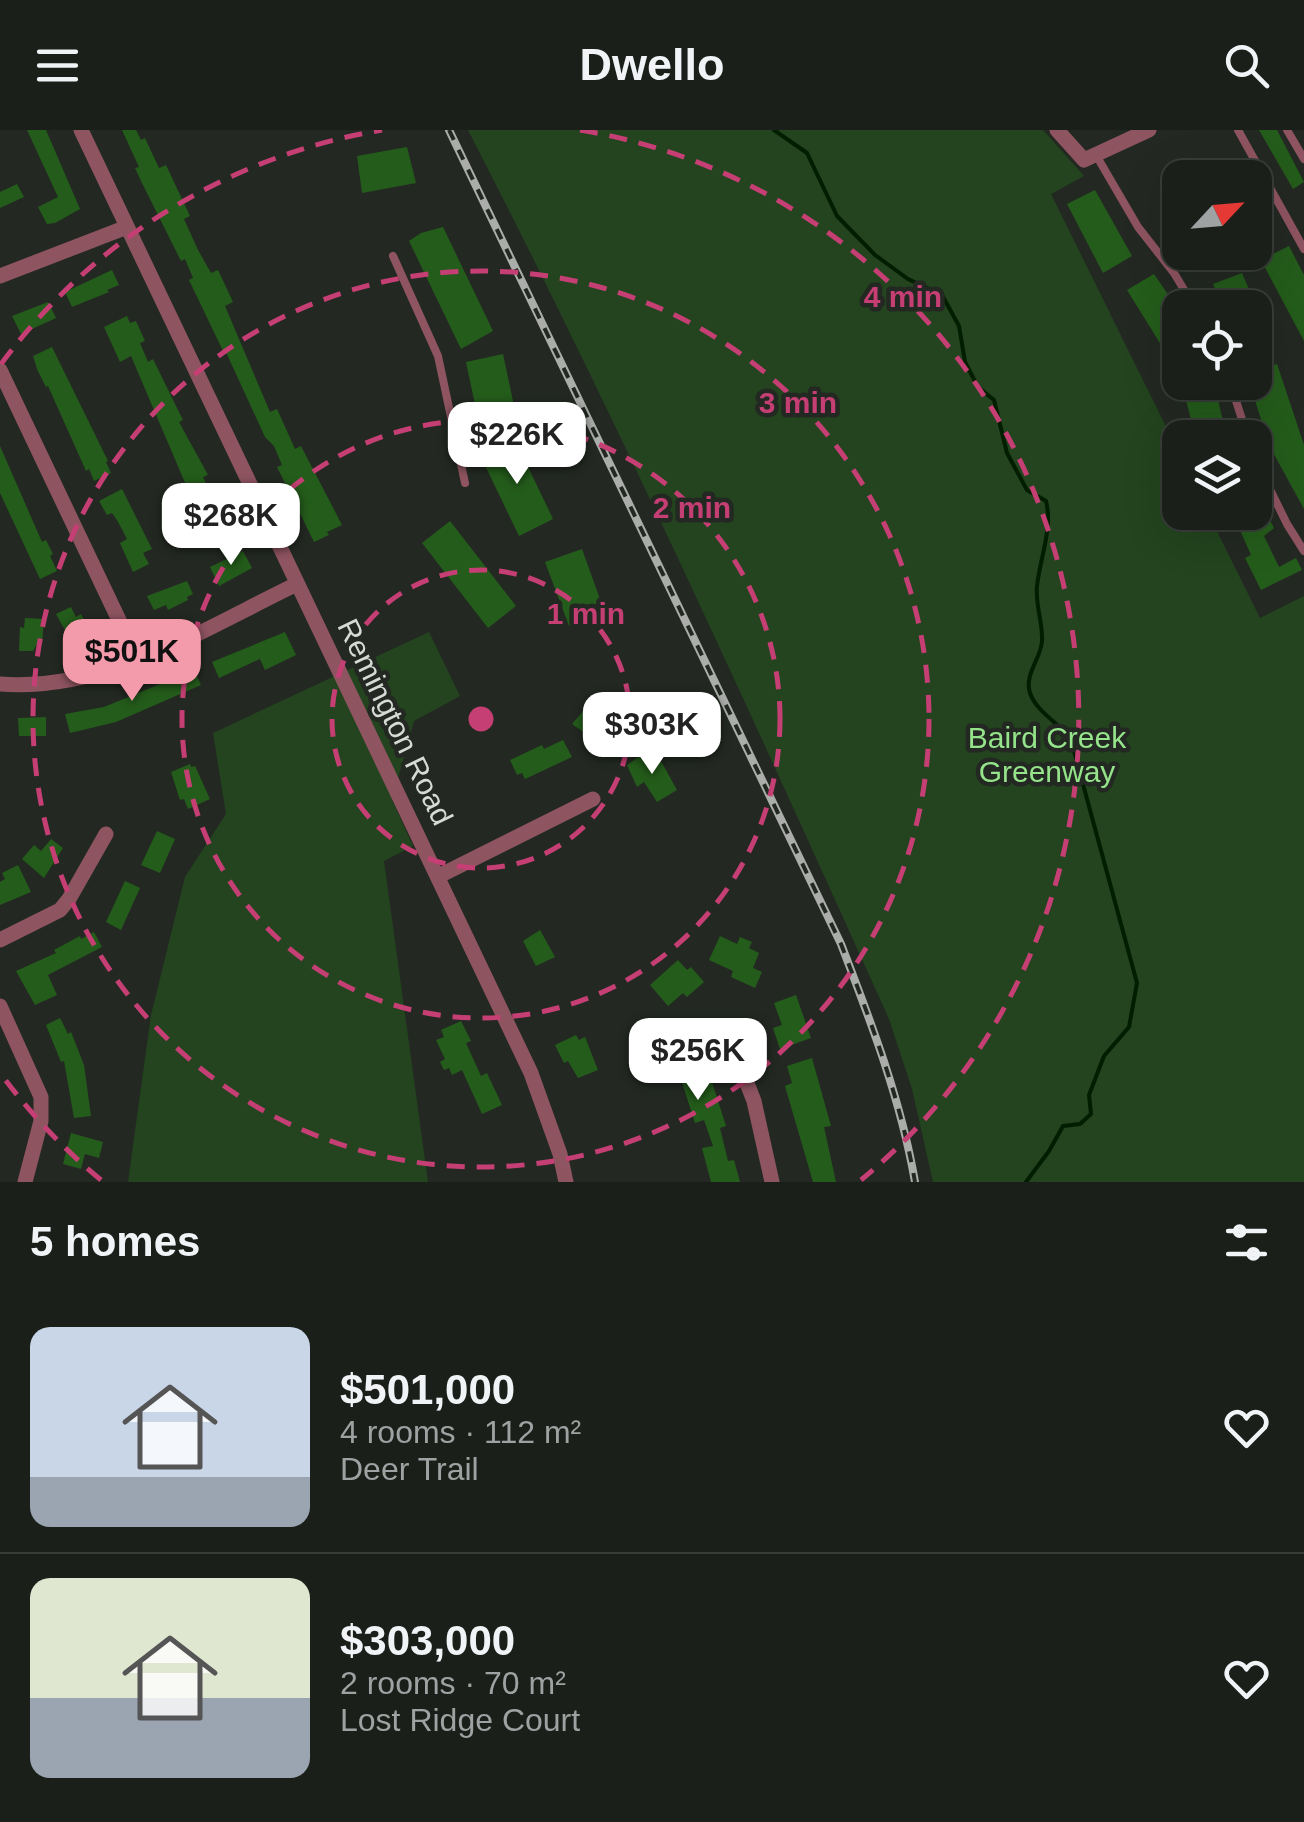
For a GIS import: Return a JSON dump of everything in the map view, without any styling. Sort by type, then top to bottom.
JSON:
[{"type":"street","name":"Remington Road","points":[[81,130],[531,1073],[566,1182]]},
{"type":"street","points":[[1057,130],[1090,158],[1149,130]]},
{"type":"street","points":[[0,276],[127,227]]},
{"type":"street","points":[[0,370],[6,397],[138,660]]},
{"type":"street","points":[[0,684],[55,684],[85,679],[138,660],[297,584]]},
{"type":"street","points":[[438,876],[593,799]]},
{"type":"street","points":[[0,940],[60,910],[70,900],[106,834]]},
{"type":"street","points":[[0,1006],[41,1097],[41,1121],[25,1182]]},
{"type":"street","points":[[726,1027],[754,1101],[772,1182]]},
{"type":"lane","points":[[1238,130],[1304,249]]},
{"type":"lane","points":[[1287,130],[1304,158]]},
{"type":"lane","points":[[1090,158],[1184,290]]},
{"type":"lane","points":[[393,256],[438,356],[465,483]]},
{"type":"lane","points":[[1272,495],[1304,551]]},
{"type":"green space","name":"Baird Creek Greenway","points":[[468,130],[1043,130],[1084,176],[1051,194],[1163,420],[1162,530],[1216,530],[1260,618],[1304,596],[1304,1182],[933,1182],[912,1089],[889,1019],[632,460]]},
{"type":"green space","points":[[429,632],[460,696],[414,721],[392,800],[413,846],[384,861],[428,1182],[128,1182],[151,1015],[185,877],[226,814],[213,733]]},
{"type":"building","points":[[27,130],[46,130],[80,209],[55,223],[47,224],[38,207],[58,197]]},
{"type":"building","points":[[122,130],[136,130],[141,140],[145,138],[159,168],[166,165],[190,216],[184,219],[198,250],[211,273],[218,270],[233,302],[225,306],[270,412],[277,409],[295,449],[301,446],[342,525],[327,532],[329,535],[314,542],[277,467],[282,465],[274,446],[265,437],[189,280],[193,278],[185,259],[181,261],[142,183]]},
{"type":"building","points":[[1259,130],[1277,130],[1304,182],[1293,189]]},
{"type":"building","points":[[407,147],[416,183],[362,193],[357,156]]},
{"type":"building","points":[[17,184],[24,197],[0,208],[0,192]]},
{"type":"building","points":[[1095,190],[1132,256],[1103,273],[1067,204]]},
{"type":"building","points":[[443,227],[493,331],[461,349],[409,241]]},
{"type":"building","points":[[1289,246],[1304,275],[1304,341],[1266,270],[1272,270],[1272,254]]},
{"type":"building","points":[[112,270],[119,285],[72,307],[65,292]]},
{"type":"building","points":[[1242,273],[1249,290],[1216,290],[1213,284]]},
{"type":"building","points":[[1154,274],[1165,290],[1162,346],[1127,290]]},
{"type":"building","points":[[48,302],[56,318],[21,334],[12,316]]},
{"type":"building","points":[[127,316],[130,323],[136,321],[145,341],[140,343],[148,362],[153,359],[183,420],[179,422],[208,475],[203,477],[212,496],[216,495],[222,508],[226,507],[236,530],[218,538],[196,492],[189,483],[186,485],[131,356],[120,362],[104,327]]},
{"type":"building","points":[[52,347],[108,461],[111,473],[94,481],[37,369],[33,356]]},
{"type":"building","points":[[503,354],[517,420],[480,428],[466,362]]},
{"type":"building","points":[[1277,364],[1304,445],[1304,509],[1272,451],[1272,420],[1261,420],[1255,400],[1272,400],[1272,365]]},
{"type":"building","points":[[1186,400],[1218,400],[1223,420],[1191,420]]},
{"type":"building","points":[[518,437],[522,446],[519,448],[553,519],[519,536],[480,455]]},
{"type":"building","points":[[0,446],[42,542],[46,540],[53,554],[50,556],[57,571],[40,579],[0,493]]},
{"type":"building","points":[[122,489],[152,549],[143,553],[149,564],[133,572],[120,543],[127,539],[112,513],[107,515],[99,501]]},
{"type":"building","points":[[450,521],[516,606],[488,628],[422,543]]},
{"type":"building","points":[[1240,530],[1272,530],[1264,536],[1279,567],[1296,558],[1302,570],[1261,590],[1245,558],[1251,555]]},
{"type":"building","points":[[582,549],[605,613],[569,626],[545,562]]},
{"type":"building","points":[[243,551],[252,568],[219,586],[210,567]]},
{"type":"building","points":[[187,581],[193,594],[188,600],[168,610],[166,605],[154,610],[147,596]]},
{"type":"building","points":[[71,607],[76,617],[81,614],[93,638],[74,647],[56,614]]},
{"type":"building","points":[[25,618],[44,619],[42,645],[37,644],[33,651],[19,651],[20,627],[24,628]]},
{"type":"building","points":[[285,632],[296,655],[265,670],[260,659],[219,678],[212,662]]},
{"type":"building","points":[[194,670],[201,685],[116,722],[70,733],[65,714],[104,707]]},
{"type":"building","points":[[598,706],[636,732],[619,757],[572,724],[586,708],[593,713]]},
{"type":"building","points":[[46,717],[46,736],[19,736],[18,718]]},
{"type":"building","points":[[563,740],[572,757],[525,779],[522,773],[517,775],[510,760]]},
{"type":"building","points":[[644,753],[651,767],[661,761],[677,790],[657,802],[644,782],[637,787],[627,765]]},
{"type":"building","points":[[190,764],[195,766],[210,799],[188,809],[184,799],[180,800],[171,772]]},
{"type":"building","points":[[157,831],[175,839],[160,873],[141,865]]},
{"type":"building","points":[[51,839],[63,848],[44,878],[22,859],[34,845],[41,851]]},
{"type":"building","points":[[18,865],[31,892],[0,905],[0,882],[5,879],[2,873]]},
{"type":"building","points":[[125,881],[140,888],[121,930],[106,922]]},
{"type":"building","points":[[540,930],[555,957],[536,966],[523,941]]},
{"type":"building","points":[[94,932],[102,947],[48,975],[57,995],[35,1005],[16,971]]},
{"type":"building","points":[[720,936],[737,944],[740,937],[752,942],[749,948],[759,953],[753,968],[762,972],[755,988],[731,977],[733,971],[709,960]]},
{"type":"building","points":[[678,960],[687,970],[691,967],[704,982],[687,997],[683,993],[668,1006],[650,985]]},
{"type":"building","points":[[796,995],[811,1038],[780,1049],[773,1028],[782,1025],[774,1003]]},
{"type":"building","points":[[60,1018],[68,1034],[71,1032],[84,1065],[91,1116],[74,1118],[64,1061],[61,1062],[46,1025]]},
{"type":"building","points":[[461,1021],[481,1076],[487,1073],[502,1105],[482,1114],[462,1070],[452,1075],[440,1062],[445,1059],[436,1040],[444,1037],[441,1030]]},
{"type":"building","points":[[677,1026],[696,1084],[711,1079],[726,1126],[720,1128],[728,1161],[734,1160],[740,1182],[711,1182],[702,1148],[713,1146],[704,1120],[695,1123],[679,1073],[674,1075],[671,1065],[660,1068],[649,1035]]},
{"type":"building","points":[[576,1035],[579,1040],[585,1037],[598,1070],[578,1078],[555,1045]]},
{"type":"building","points":[[812,1058],[831,1126],[824,1127],[836,1182],[813,1182],[785,1086],[792,1083],[787,1066]]},
{"type":"building","points":[[71,1133],[103,1142],[99,1158],[85,1154],[81,1169],[63,1164]]},
{"type":"waterway","points":[[774,130],[807,153],[837,216],[875,255],[908,279],[942,295],[959,326],[965,362],[978,387],[994,400],[1007,453],[1027,490],[1046,501],[1047,532],[1037,593],[1042,641],[1029,679],[1030,693],[1071,740],[1137,983],[1129,1027],[1104,1056],[1089,1095],[1091,1114],[1080,1124],[1063,1126],[1026,1182]]},
{"type":"railway","points":[[449,130],[841,944],[893,1091],[915,1182]]}]
